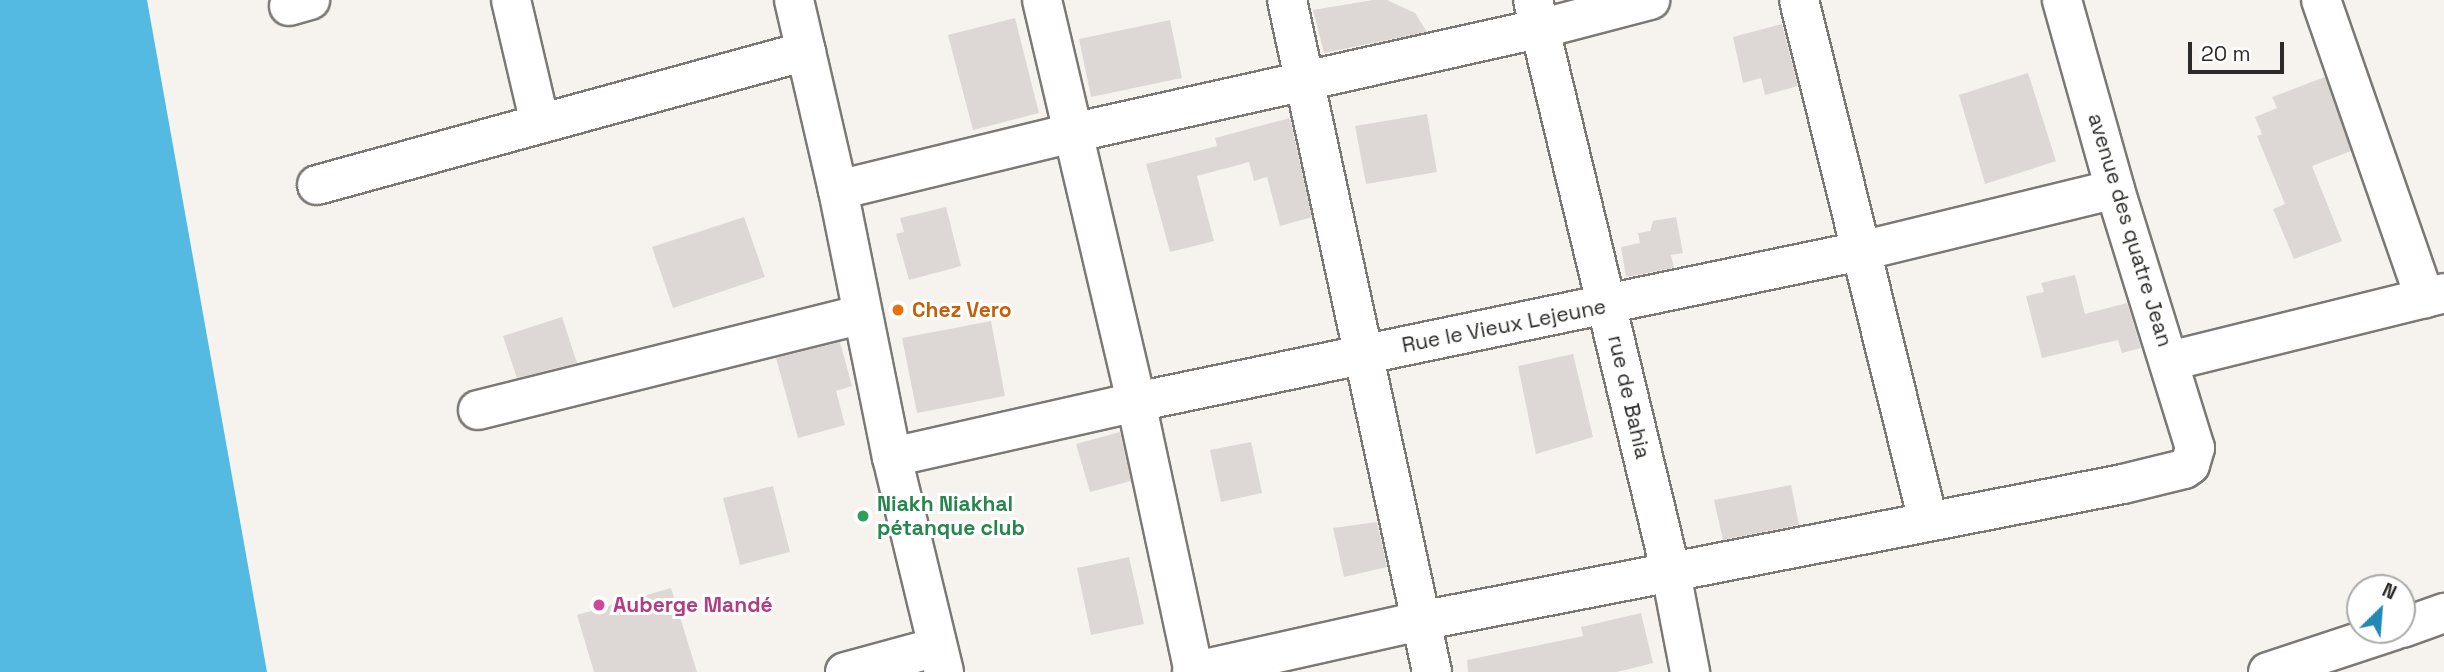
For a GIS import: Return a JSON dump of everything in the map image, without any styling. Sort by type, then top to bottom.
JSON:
[{"type":"street","points":[[511,0],[540,124]]},
{"type":"street","points":[[794,0],[838,190],[892,457],[941,660],[845,672]]},
{"type":"street","points":[[1042,0],[1136,402],[1193,672],[1420,621],[1928,521],[1799,0]]},
{"type":"street","points":[[1287,0],[1432,672]]},
{"type":"street","points":[[838,190],[1072,133],[1305,82],[1536,14],[1650,0]]},
{"type":"street","name":"avenue des quatre Jean","points":[[1928,521],[2123,484],[2183,469],[2193,460],[2195,448],[2115,189],[2062,0]]},
{"type":"street","points":[[2170,361],[2435,295],[2321,0]]},
{"type":"street","name":"rue de Bahia","points":[[1536,14],[1671,573],[1690,672]]},
{"type":"street","points":[[317,185],[806,51]]},
{"type":"street","name":"Rue le Vieux Lejeune","points":[[892,457],[1136,402],[1608,306],[1861,251],[2115,189]]},
{"type":"street","points":[[478,410],[862,314]]},
{"type":"street","points":[[2416,623],[2444,613]]},
{"type":"street","points":[[2268,672],[2339,661],[2370,644]]},
{"type":"water","points":[[0,0],[147,0],[267,672],[0,672]]},
{"type":"building","points":[[1387,0],[1415,13],[1427,32],[1324,53],[1313,10]]},
{"type":"building","points":[[1015,18],[1039,113],[973,130],[948,35]]},
{"type":"building","points":[[1170,20],[1182,78],[1091,97],[1079,39]]},
{"type":"building","points":[[1782,24],[1798,86],[1765,95],[1761,78],[1743,83],[1733,37]]},
{"type":"building","points":[[2028,73],[2056,161],[1985,184],[1959,95]]},
{"type":"building","points":[[2325,77],[2351,151],[2312,166],[2342,241],[2294,259],[2273,209],[2285,204],[2257,136],[2262,134],[2255,117],[2277,108],[2272,97]]},
{"type":"building","points":[[1427,114],[1437,172],[1366,184],[1355,126]]},
{"type":"building","points":[[1290,118],[1312,217],[1280,226],[1267,177],[1254,181],[1249,162],[1197,176],[1214,241],[1170,252],[1146,164],[1217,146],[1215,138]]},
{"type":"building","points":[[946,207],[961,266],[909,280],[896,234],[904,232],[900,218]]},
{"type":"building","points":[[744,217],[765,277],[673,308],[652,247]]},
{"type":"building","points":[[1676,217],[1683,253],[1671,255],[1674,268],[1626,277],[1621,247],[1640,243],[1638,233],[1650,231],[1653,221]]},
{"type":"building","points":[[2075,275],[2085,314],[2127,303],[2141,348],[2122,353],[2118,340],[2042,358],[2026,296],[2044,292],[2041,283]]},
{"type":"building","points":[[562,317],[577,363],[517,378],[503,336]]},
{"type":"building","points":[[991,321],[1005,396],[917,413],[902,338]]},
{"type":"building","points":[[840,342],[852,386],[836,391],[845,425],[798,438],[776,358]]},
{"type":"building","points":[[1573,354],[1593,437],[1536,454],[1518,366]]},
{"type":"building","points":[[1120,432],[1131,481],[1090,492],[1076,444]]},
{"type":"building","points":[[1251,442],[1262,493],[1221,502],[1210,450]]},
{"type":"building","points":[[1791,485],[1799,525],[1723,540],[1714,500]]},
{"type":"building","points":[[773,486],[790,552],[740,565],[723,498]]},
{"type":"building","points":[[1377,522],[1387,567],[1344,577],[1333,528]]},
{"type":"building","points":[[1129,557],[1144,624],[1091,635],[1077,568]]},
{"type":"building","points":[[671,588],[697,672],[594,672],[577,615]]},
{"type":"building","points":[[1641,613],[1653,663],[1617,672],[1468,672],[1467,660],[1583,636],[1581,627]]},
{"type":"place","name":"Chez Vero","points":[[898,310]]},
{"type":"place","name":"Niakh Niakhal pétanque club","points":[[863,516]]},
{"type":"place","name":"Auberge Mandé","points":[[599,605]]}]
